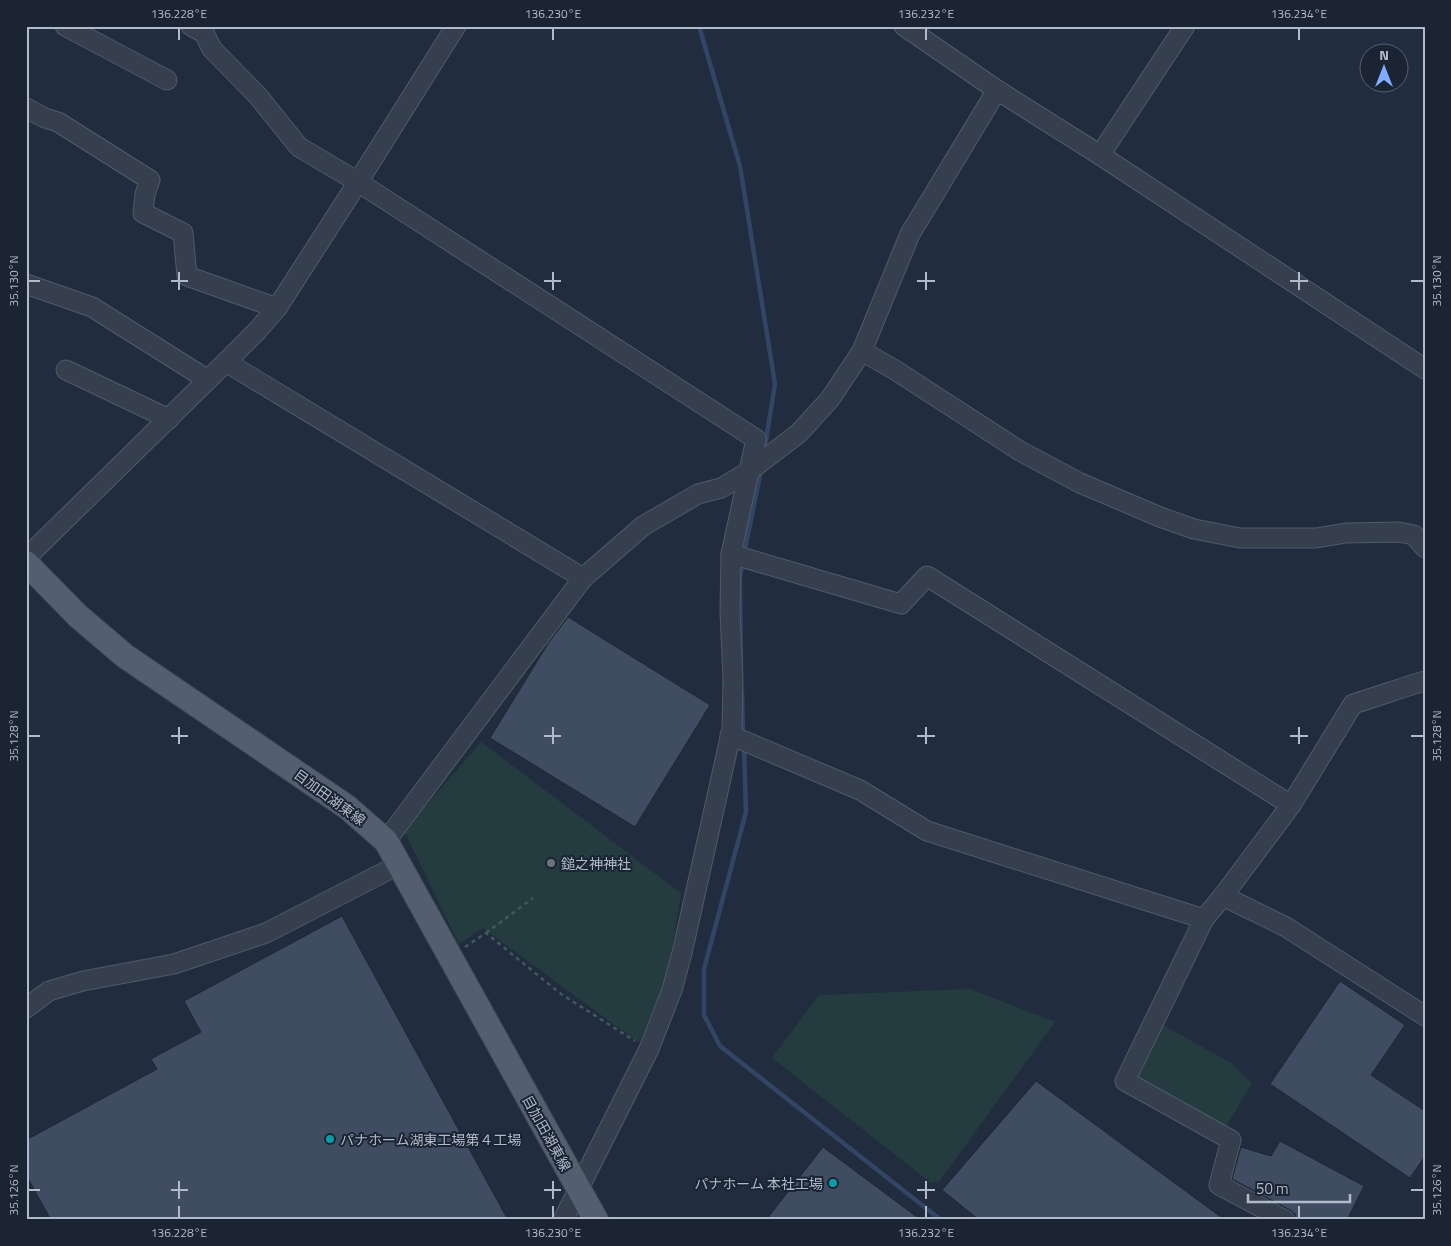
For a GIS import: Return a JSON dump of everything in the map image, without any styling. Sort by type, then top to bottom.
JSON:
[{"type":"main road","name":"目加田湖東線","points":[[26,563],[78,616],[124,656],[347,807],[386,841],[596,1220]]},
{"type":"street","points":[[65,26],[167,80]]},
{"type":"street","points":[[26,558],[169,419],[258,330],[277,308],[456,26]]},
{"type":"street","points":[[904,26],[996,90],[1100,155],[1425,369]]},
{"type":"street","points":[[1100,155],[1185,26]]},
{"type":"street","points":[[199,29],[212,49],[258,96],[299,147],[358,182],[756,439],[748,472],[730,612],[733,679],[730,735],[682,953],[672,990],[649,1049],[563,1220]]},
{"type":"street","points":[[386,841],[583,578],[644,526],[698,494],[721,488],[748,472],[799,433],[830,399],[862,351],[910,234],[996,90]]},
{"type":"street","points":[[26,108],[45,118],[58,122],[150,180],[145,194],[143,213],[184,233],[187,276],[277,308]]},
{"type":"street","points":[[26,284],[92,307],[208,380]]},
{"type":"street","points":[[862,351],[895,370],[1020,451],[1080,483],[1160,518],[1194,529],[1240,538],[1316,538],[1346,533],[1399,532],[1414,535],[1425,548]]},
{"type":"street","points":[[226,362],[583,578]]},
{"type":"street","points":[[66,370],[169,419]]},
{"type":"street","points":[[738,556],[901,604],[927,576],[1291,806]]},
{"type":"street","points":[[1285,1220],[1219,1185],[1231,1140],[1125,1081],[1204,919],[1291,806],[1353,704],[1425,681]]},
{"type":"street","points":[[730,735],[860,790],[927,831],[1204,919]]},
{"type":"street","points":[[26,1008],[49,991],[82,981],[174,964],[266,933],[400,864]]},
{"type":"street","points":[[1223,896],[1286,927],[1425,1016]]},
{"type":"path","points":[[451,957],[533,898]]},
{"type":"path","points":[[486,933],[561,994],[649,1049]]},
{"type":"green space","points":[[481,742],[681,893],[668,973],[639,1043],[483,928],[459,944],[404,831]]},
{"type":"green space","points":[[971,989],[1055,1022],[939,1182],[931,1183],[772,1058],[819,995]]},
{"type":"green space","points":[[1158,1022],[1231,1063],[1252,1083],[1223,1132],[1127,1080]]},
{"type":"building","points":[[568,617],[710,705],[635,827],[490,738],[549,642]]},
{"type":"building","name":"パナホーム湖東工場第４工場","points":[[342,916],[508,1220],[51,1220],[26,1175],[26,1140],[157,1069],[151,1059],[201,1032],[184,1001]]},
{"type":"building","points":[[1340,981],[1405,1025],[1371,1075],[1425,1111],[1425,1156],[1410,1178],[1270,1084]]},
{"type":"building","points":[[1036,1081],[1225,1220],[979,1220],[942,1190]]},
{"type":"building","points":[[1280,1141],[1364,1186],[1347,1220],[1296,1220],[1295,1214],[1290,1210],[1232,1179],[1241,1147],[1271,1156]]},
{"type":"building","name":"パナホーム 本社工場","points":[[823,1147],[921,1220],[766,1220]]},
{"type":"waterway","points":[[699,26],[740,166],[775,384],[764,453]]},
{"type":"waterway","points":[[744,554],[761,470]]},
{"type":"waterway","points":[[741,661],[740,576],[743,561]]},
{"type":"waterway","points":[[742,691],[743,736]]},
{"type":"waterway","points":[[744,746],[746,812],[704,969],[704,1015],[720,1046],[941,1220]]},
{"type":"place","name":"鎚之神神社","points":[[551,863]]},
{"type":"place","name":"パナホーム湖東工場第４工場","points":[[330,1139]]},
{"type":"place","name":"パナホーム 本社工場","points":[[833,1183]]}]
